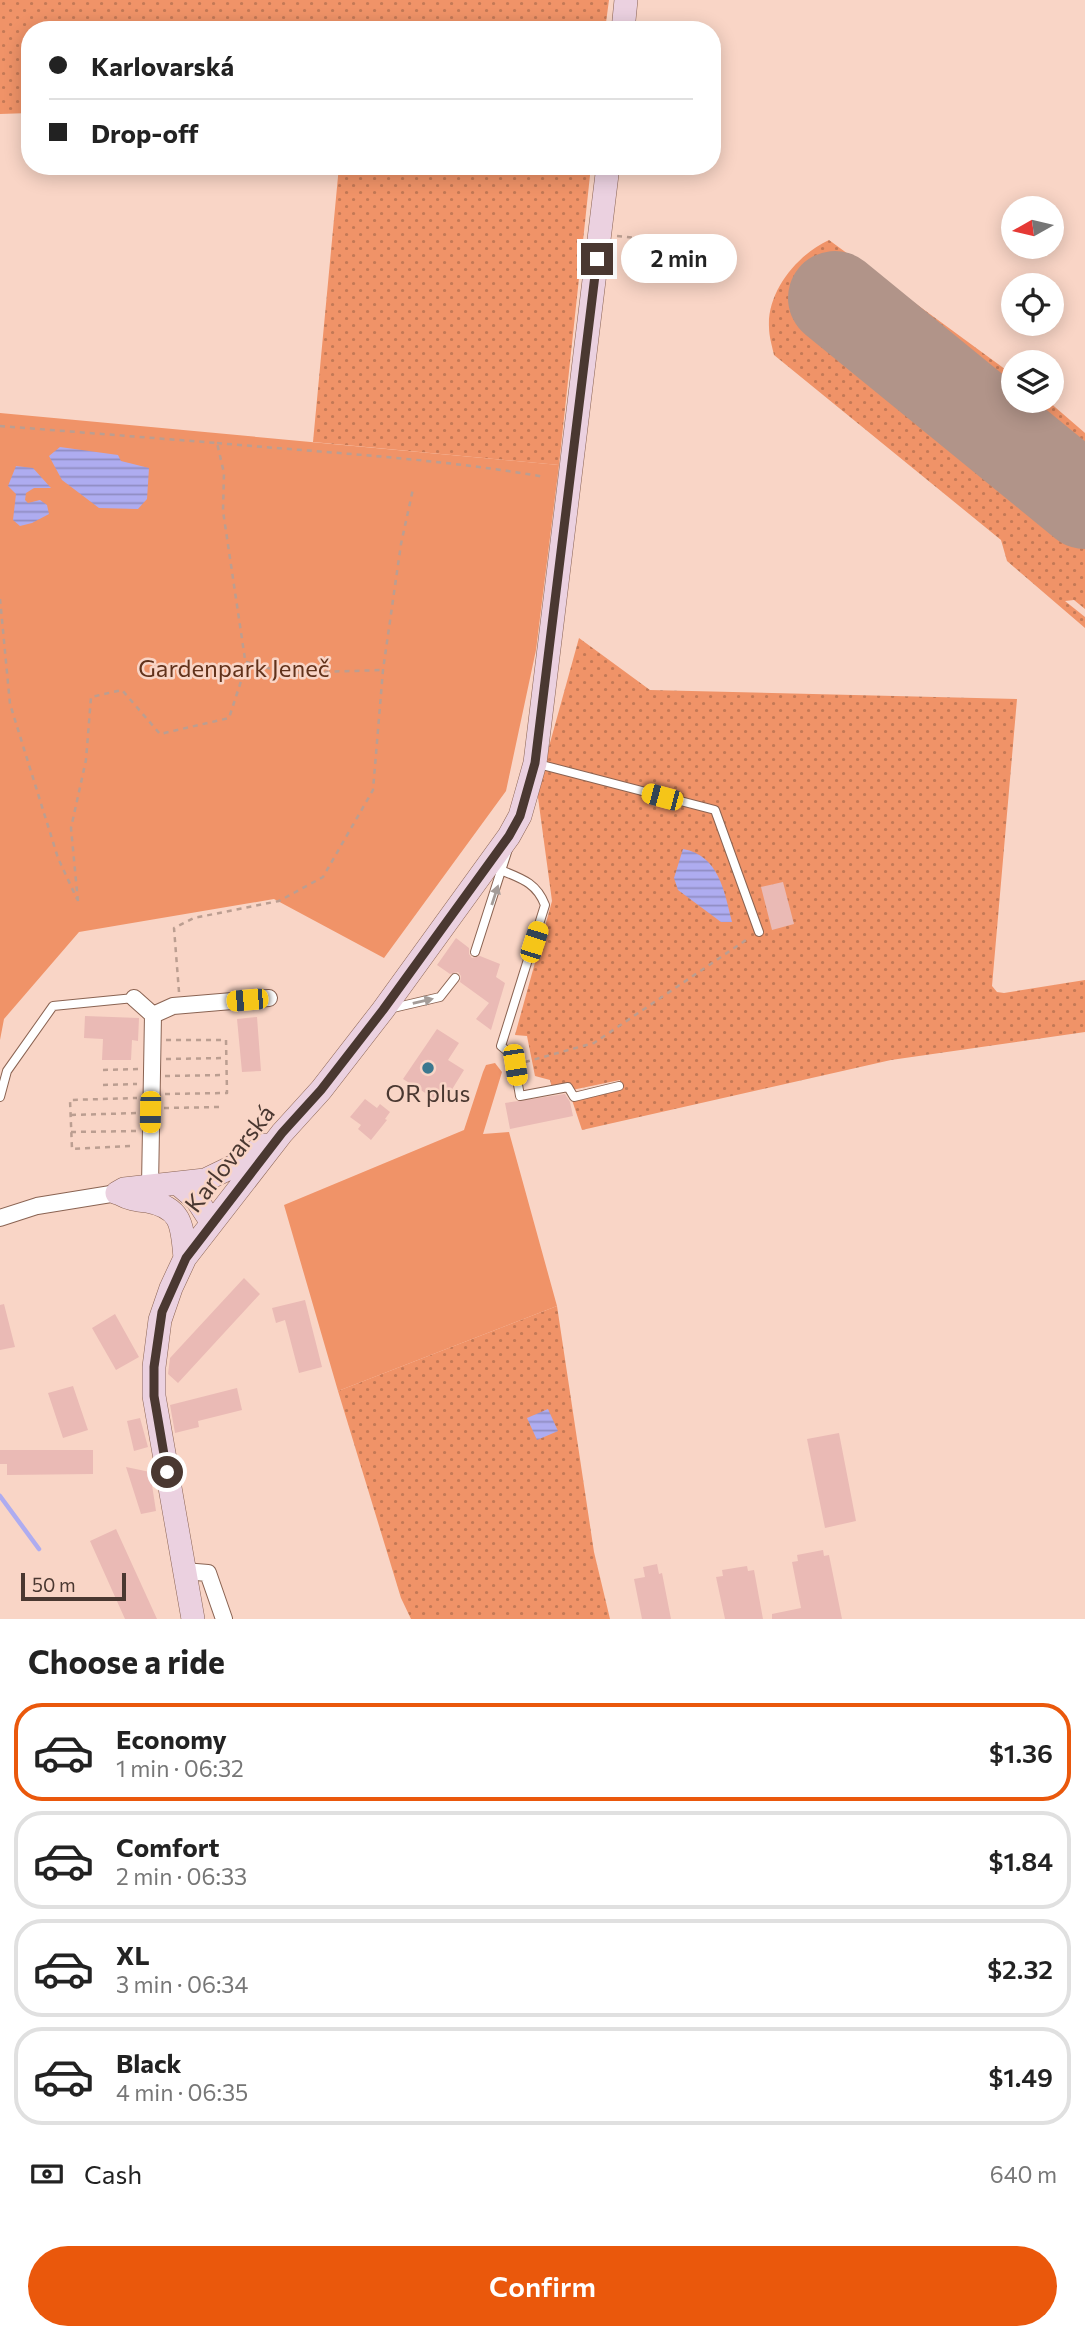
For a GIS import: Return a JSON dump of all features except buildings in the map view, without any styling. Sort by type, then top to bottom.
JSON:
[{"type":"main road","points":[[624,21],[626,0]]},
{"type":"main road","name":"Karlovarská","points":[[193,1619],[154,1396],[162,1312],[186,1258],[282,1133],[321,1090],[383,1010],[509,836],[520,816],[535,763],[607,175]]},
{"type":"main road","points":[[117,1193],[124,1189],[205,1180],[234,1166],[282,1133]]},
{"type":"main road","points":[[177,1183],[197,1200],[212,1223]]},
{"type":"main road","points":[[117,1193],[127,1198],[161,1204],[176,1213],[212,1223]]},
{"type":"main road","points":[[176,1213],[183,1233],[186,1258]]},
{"type":"street","points":[[134,998],[153,1015]]},
{"type":"street","points":[[153,1015],[173,1006],[269,998]]},
{"type":"street","points":[[150,1186],[153,1015]]},
{"type":"street","points":[[0,1219],[37,1206],[117,1193]]},
{"type":"street","points":[[184,1571],[208,1573],[224,1619]]},
{"type":"lane","points":[[535,763],[715,810],[760,932]]},
{"type":"lane","points":[[475,952],[508,853],[509,836]]},
{"type":"lane","points":[[503,870],[530,882],[541,894],[545,905],[501,1046],[513,1056],[520,1096],[568,1087],[574,1097],[619,1086]]},
{"type":"lane","points":[[383,1010],[440,997],[456,978]]},
{"type":"lane","points":[[0,1097],[7,1071],[53,1006],[134,998]]},
{"type":"path","points":[[600,234],[649,239]]},
{"type":"path","points":[[0,426],[402,457],[545,477]]},
{"type":"path","points":[[0,599],[10,704],[58,858],[78,902],[71,828],[86,760],[91,696],[122,690],[160,734],[229,718],[246,666],[223,511],[224,473],[218,443]]},
{"type":"path","points":[[180,1006],[174,928],[194,918],[279,901],[323,877],[373,790],[383,670],[401,544],[413,489]]},
{"type":"path","points":[[246,662],[287,673],[383,670]]},
{"type":"path","points":[[515,1065],[594,1043],[748,938],[755,921]]},
{"type":"path","points":[[103,1085],[227,1093],[226,1040],[152,1040]]},
{"type":"path","points":[[71,1115],[151,1088],[226,1058]]},
{"type":"path","points":[[103,1070],[151,1088],[221,1107]]},
{"type":"path","points":[[130,1146],[72,1149],[70,1100],[227,1075]]},
{"type":"path","points":[[71,1132],[150,1131]]},
{"type":"green space","points":[[0,0],[609,0],[606,21],[21,21],[21,113],[0,114]]},
{"type":"green space","points":[[338,175],[590,175],[559,465],[313,442]]},
{"type":"green space","points":[[829,240],[1001,366],[1001,413],[1062,413],[1085,433],[1085,609],[1074,600],[1065,601],[1085,617],[1085,628],[1007,561],[1001,540],[774,355],[769,330],[773,300],[787,275],[817,246]]},
{"type":"green space","name":"Gardenpark Jeneč","points":[[0,413],[559,465],[536,650],[506,791],[384,958],[274,899],[79,932],[4,1019],[0,1040]]},
{"type":"green space","points":[[579,638],[650,690],[1017,699],[992,986],[997,992],[1004,993],[1085,980],[1085,1032],[891,1060],[582,1130],[572,1100],[622,1088],[620,1080],[572,1090],[552,1088],[550,1080],[535,1076],[527,1036],[515,1035],[552,901],[537,790]]},
{"type":"green space","points":[[495,1063],[502,1072],[483,1134],[509,1132],[557,1306],[338,1391],[284,1205],[464,1130],[486,1065]]},
{"type":"green space","points":[[557,1306],[594,1552],[610,1619],[411,1619],[401,1598],[338,1391]]},
{"type":"water","points":[[60,447],[118,455],[121,461],[149,468],[147,499],[138,509],[99,508],[62,480],[49,456]]},
{"type":"water","points":[[16,466],[33,468],[51,488],[34,488],[26,493],[25,500],[28,503],[40,500],[47,505],[49,514],[20,526],[13,520],[16,494],[8,486]]},
{"type":"water","points":[[683,849],[705,859],[712,867],[722,887],[732,922],[721,922],[678,890],[674,878]]},
{"type":"water","points":[[548,1409],[558,1431],[537,1440],[527,1418]]},
{"type":"waterway","points":[[0,1496],[39,1549]]},
{"type":"runway","points":[[835,298],[1085,502]]},
{"type":"place","name":"OR plus","points":[[428,1068]]},
{"type":"route","points":[[167,1472],[154,1396],[154,1367],[162,1312],[186,1258],[282,1133],[321,1090],[383,1010],[509,836],[520,816],[535,763],[597,259]]}]
